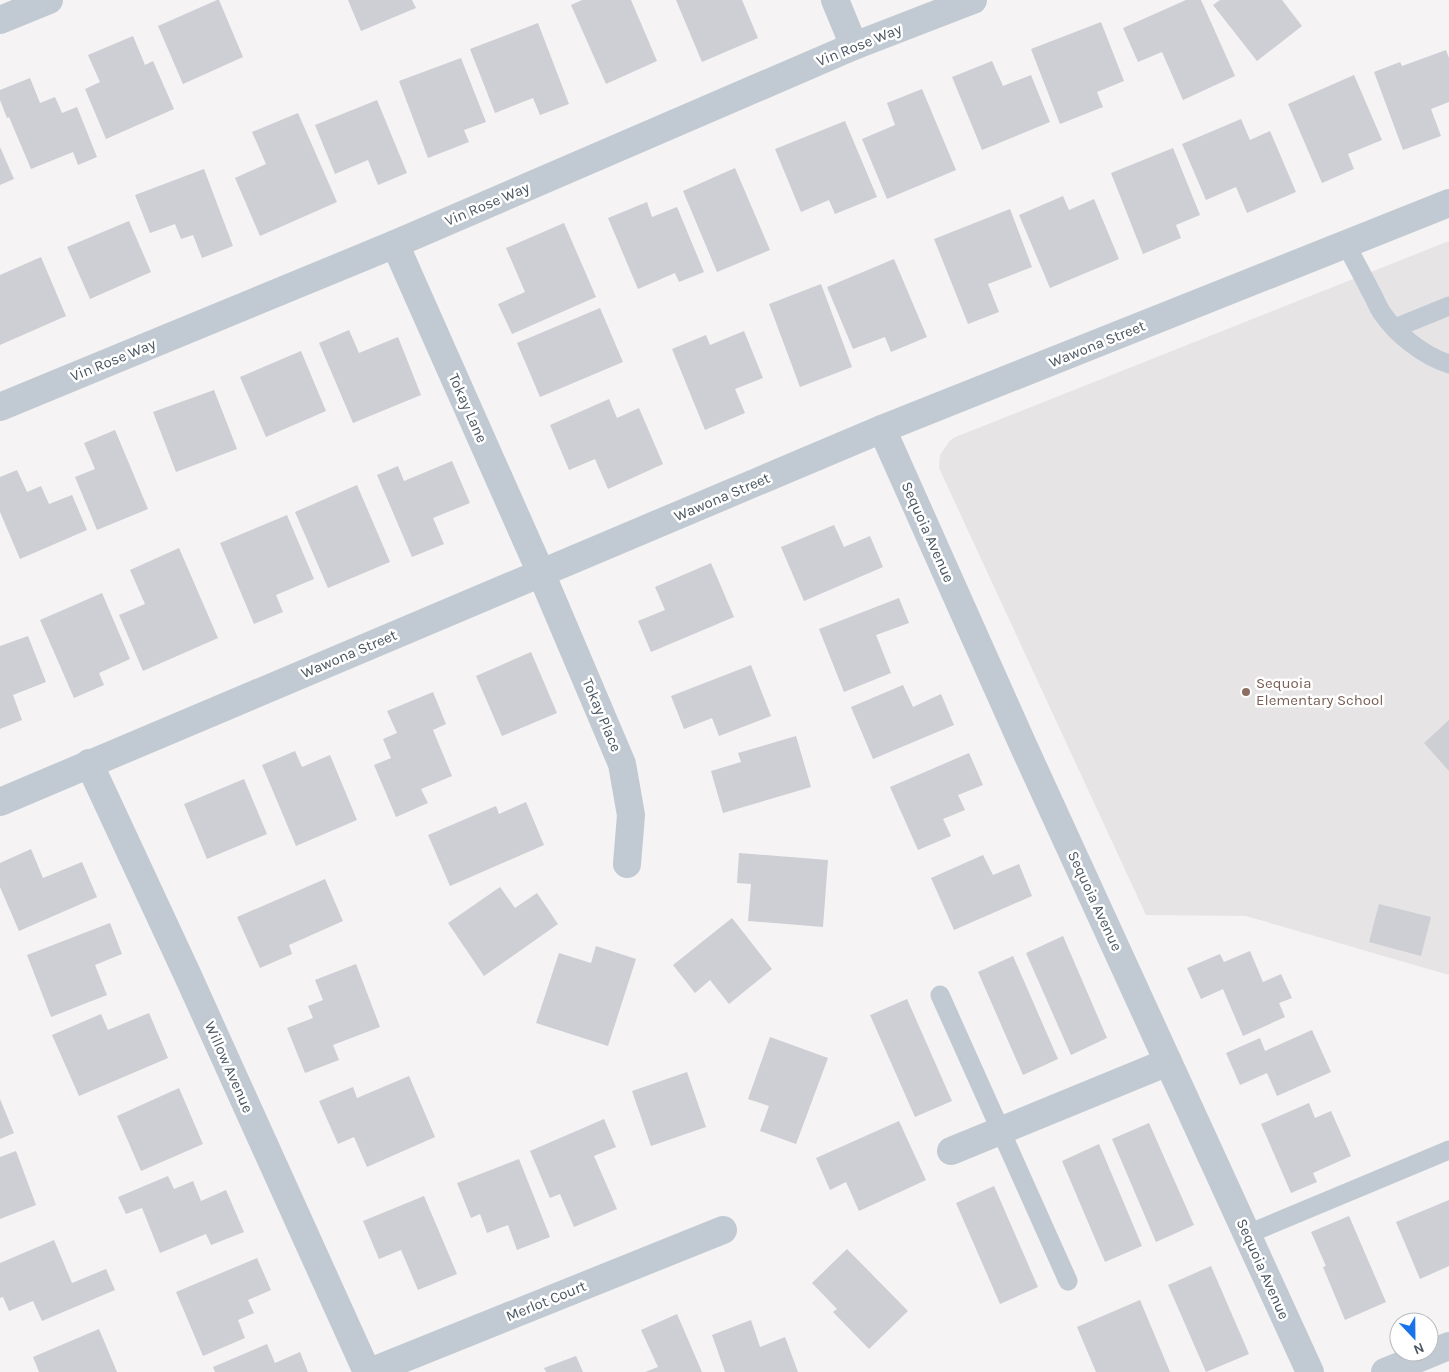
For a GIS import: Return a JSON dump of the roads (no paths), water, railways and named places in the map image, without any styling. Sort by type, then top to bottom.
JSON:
[{"type":"street","points":[[0,20],[49,0]]},
{"type":"street","points":[[834,0],[854,46]]},
{"type":"street","name":"Vin Rose Way","points":[[0,407],[395,244],[854,46],[973,0]]},
{"type":"street","name":"Wawona Street","points":[[0,802],[882,430],[1449,203]]},
{"type":"street","name":"Tokay Lane","points":[[395,244],[541,573]]},
{"type":"street","name":"Sequoia Avenue","points":[[882,430],[1310,1372]]},
{"type":"street","name":"Tokay Place","points":[[541,573],[622,764],[631,815],[627,864]]},
{"type":"street","name":"Willow Avenue","points":[[89,764],[192,984],[368,1372]]},
{"type":"street","points":[[950,1151],[1168,1062]]},
{"type":"street","name":"Merlot Court","points":[[368,1372],[723,1230]]},
{"type":"street","points":[[1385,1372],[1449,1346]]},
{"type":"lane","points":[[1346,244],[1382,313],[1406,339],[1426,353],[1449,364]]},
{"type":"lane","points":[[1395,328],[1449,306]]},
{"type":"lane","points":[[940,995],[1068,1281]]},
{"type":"lane","points":[[1248,1234],[1449,1150]]},
{"type":"place","name":"Sequoia Elementary School","points":[[1246,692]]}]
